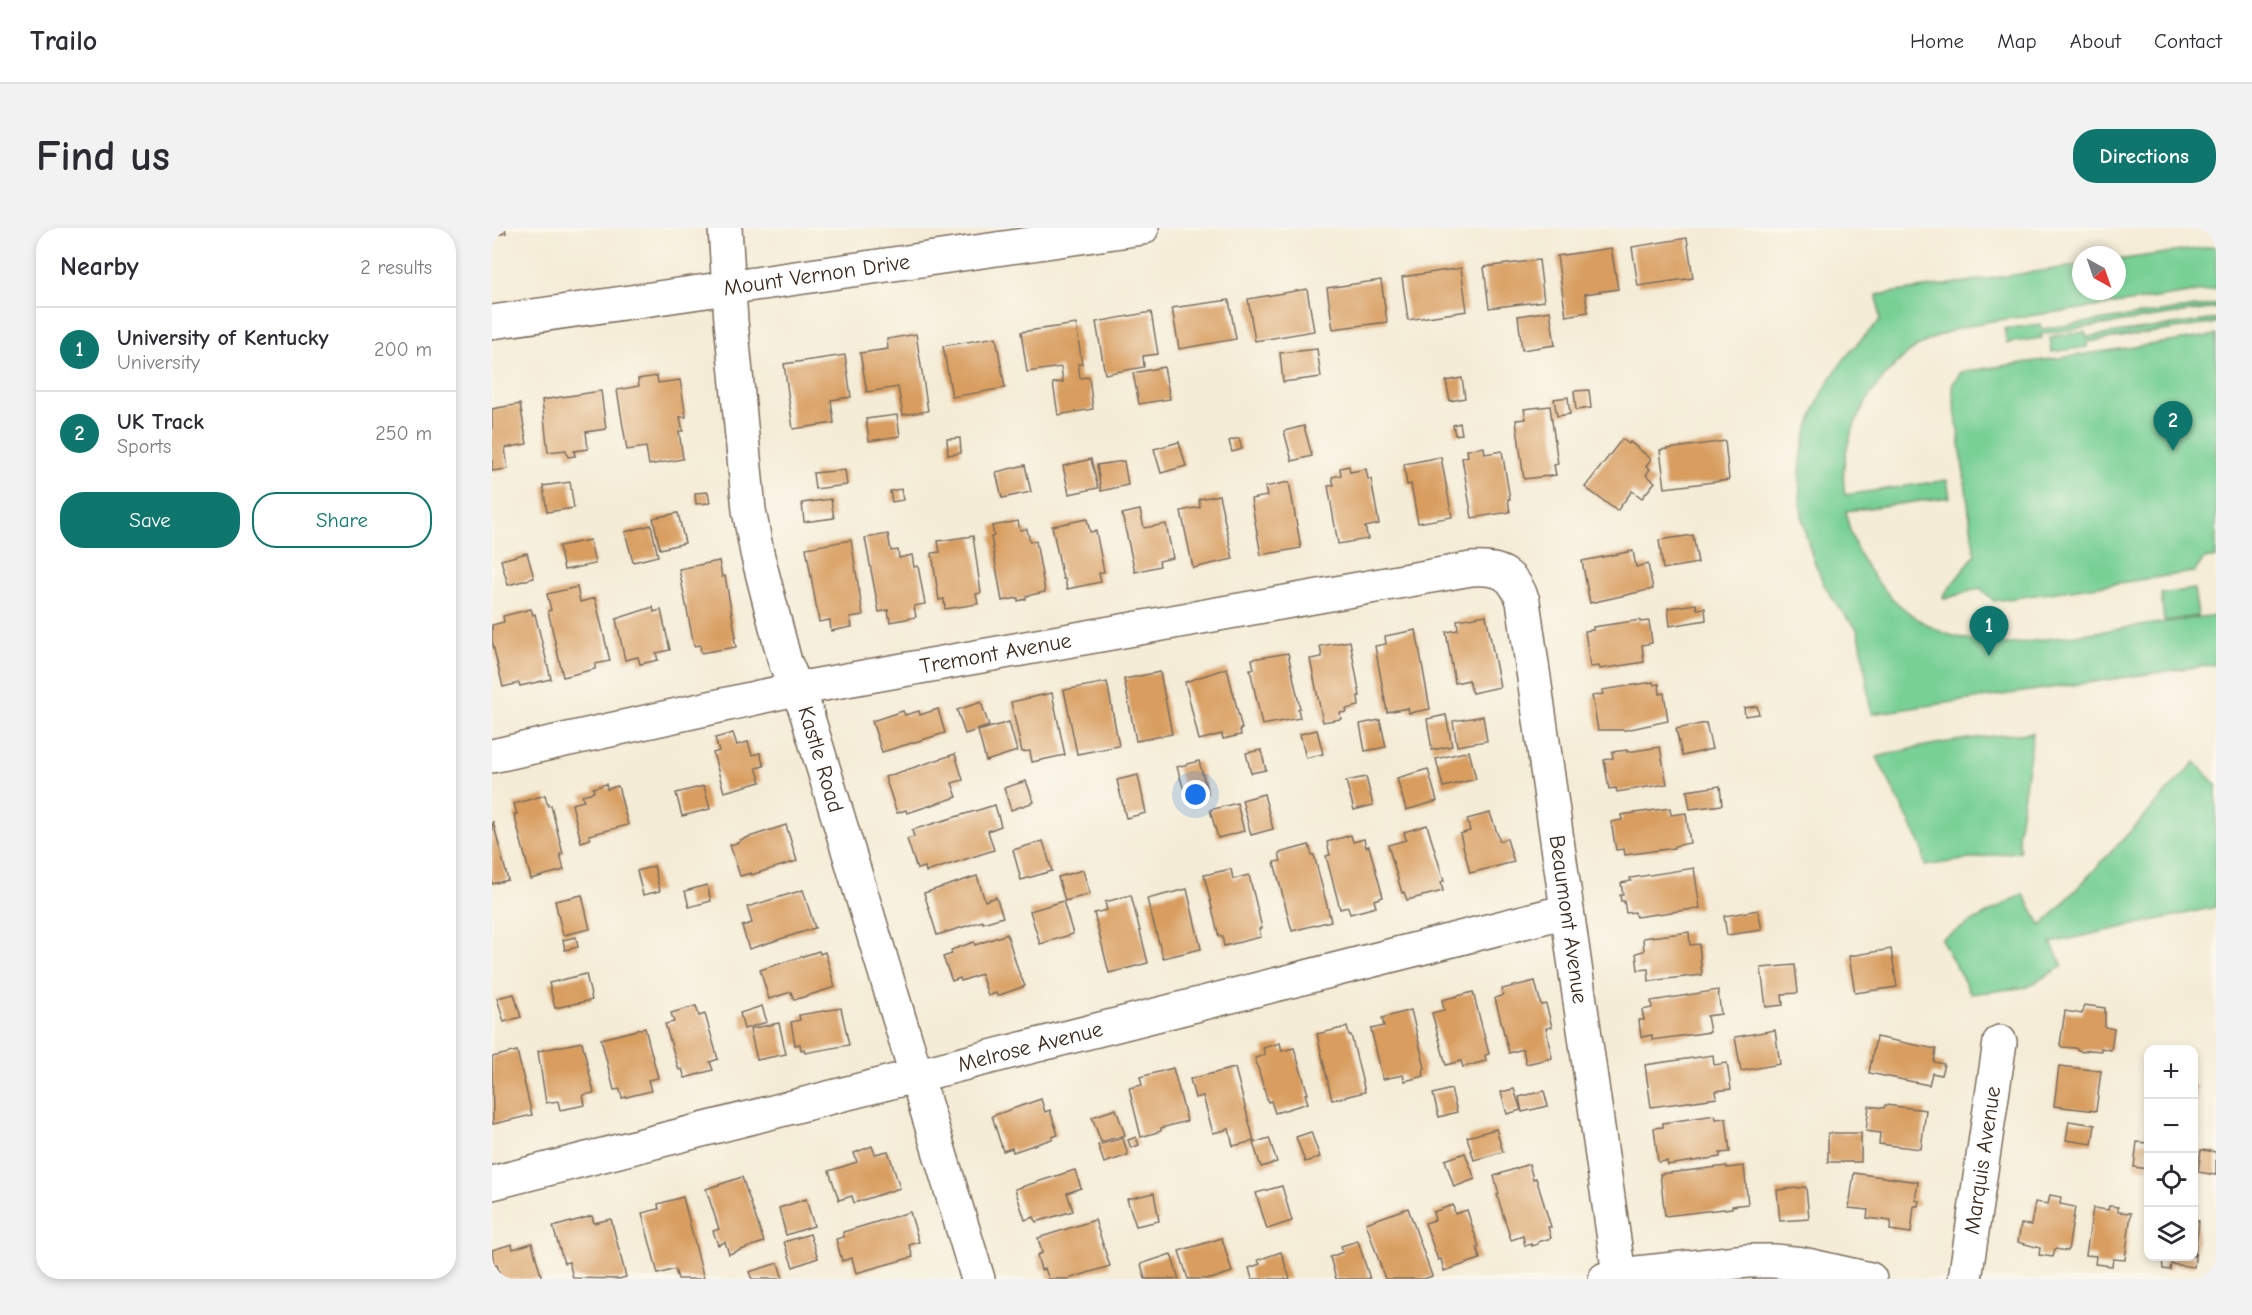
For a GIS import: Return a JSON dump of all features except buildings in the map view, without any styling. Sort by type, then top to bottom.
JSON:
[{"type":"street","name":"Kastle Road","points":[[725,228],[749,510],[757,553],[785,662],[805,708],[978,1279]]},
{"type":"street","name":"Mount Vernon Drive","points":[[492,322],[1142,228]]},
{"type":"street","name":"Tremont Avenue","points":[[492,756],[796,689],[1471,569],[1489,568],[1503,572]]},
{"type":"street","name":"Beaumont Avenue","points":[[1503,572],[1509,577],[1523,601],[1567,911],[1612,1277]]},
{"type":"street","name":"Melrose Avenue","points":[[492,1183],[1567,911]]},
{"type":"street","name":"Marquis Avenue","points":[[1965,1279],[2000,1042]]},
{"type":"street","points":[[1612,1277],[1748,1260],[1803,1264],[1870,1279]]},
{"type":"green space","points":[[2216,246],[2216,289],[1986,322],[1950,331],[1917,347],[1891,369],[1876,387],[1855,424],[1844,465],[1845,495],[1947,480],[1950,497],[1846,511],[1851,532],[1870,572],[1900,605],[1937,630],[1971,640],[2012,644],[2216,615],[2216,664],[1871,714],[1857,630],[1827,590],[1808,544],[1801,508],[1800,473],[1805,440],[1816,408],[1832,377],[1853,348],[1880,321],[1877,295],[2072,266],[2072,300],[2126,300],[2126,259]]},
{"type":"green space","points":[[2216,304],[2216,308],[2041,334],[2042,338],[2007,343],[2004,329],[2040,324],[2041,329]]},
{"type":"green space","points":[[2216,319],[2216,323],[2087,342],[2087,347],[2052,352],[2050,337],[2085,332],[2087,337]]},
{"type":"green space","points":[[2216,335],[2216,557],[2204,559],[2194,572],[1994,601],[1980,588],[1944,599],[1943,596],[1975,555],[1952,385],[1961,372]]},
{"type":"green space","points":[[2194,589],[2198,616],[2164,621],[2161,594]]},
{"type":"green space","points":[[2033,733],[2018,833],[2020,851],[1925,866],[1922,847],[1877,757],[1954,741]]},
{"type":"green space","points":[[2195,762],[2216,785],[2216,907],[2051,943],[2063,966],[2027,987],[1971,994],[1941,939],[2023,894],[2042,926]]},
{"type":"place","name":"UK Track","points":[[2173,451]]},
{"type":"place","name":"University of Kentucky","points":[[1989,656]]}]
